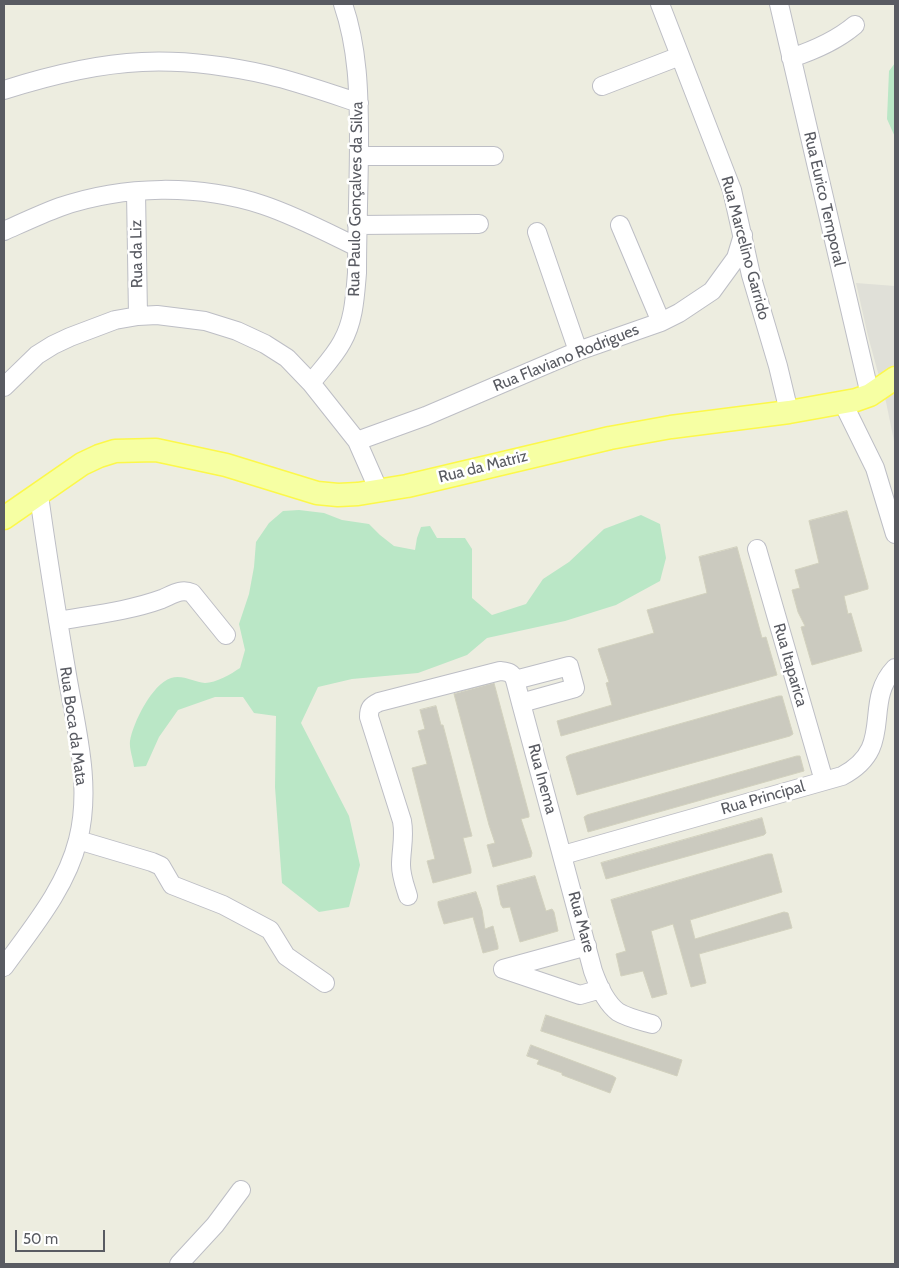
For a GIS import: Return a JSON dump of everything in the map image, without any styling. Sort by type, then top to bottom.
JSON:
[{"type":"main road","name":"Rua da Matriz","points":[[4,518],[82,464],[115,451],[156,450],[187,456],[226,465],[317,493],[338,495],[379,490],[426,481],[610,438],[708,421],[790,412],[842,403],[870,395],[895,378]]},
{"type":"street","name":"Rua Paulo Gonçalves da Silva","points":[[311,383],[342,342],[350,326],[355,300],[359,103],[355,50],[350,24],[343,4]]},
{"type":"street","name":"Rua Marcelino Garrido","points":[[660,4],[732,190],[751,275],[790,412]]},
{"type":"street","name":"Rua Eurico Temporal","points":[[779,4],[870,395]]},
{"type":"street","points":[[791,58],[824,46],[855,25]]},
{"type":"street","points":[[602,86],[680,56]]},
{"type":"street","points":[[4,90],[25,83],[84,70],[143,62],[191,64],[268,75],[359,103]]},
{"type":"street","points":[[359,156],[494,156]]},
{"type":"street","points":[[4,231],[62,207],[89,200],[136,192],[184,190],[228,195],[262,205],[293,216],[357,247]]},
{"type":"street","name":"Rua da Liz","points":[[136,192],[138,316]]},
{"type":"street","points":[[357,225],[479,224]]},
{"type":"street","points":[[620,226],[661,322]]},
{"type":"street","points":[[537,232],[578,351]]},
{"type":"street","name":"Rua Flaviano Rodrigues","points":[[357,441],[426,416],[578,351],[661,322],[679,313],[712,290],[736,258],[743,235]]},
{"type":"street","points":[[4,387],[36,355],[53,345],[115,320],[157,315],[205,321],[265,344],[286,358],[311,383],[357,441],[379,490]]},
{"type":"street","points":[[842,403],[875,468],[895,534]]},
{"type":"street","name":"Rua Boca da Mata","points":[[4,967],[55,895],[70,865],[78,840],[83,787],[81,756],[39,495]]},
{"type":"street","name":"Rua Itaparica","points":[[757,549],[824,781]]},
{"type":"street","points":[[58,621],[142,605],[177,592],[186,591],[192,593],[226,635]]},
{"type":"street","points":[[408,896],[401,874],[404,832],[402,821],[369,717],[371,706],[379,702],[500,671],[513,675],[515,680],[569,666],[575,688],[521,703]]},
{"type":"street","name":"Rua Principal","points":[[563,855],[842,776],[854,769],[866,758],[872,747],[883,687],[890,673],[895,668]]},
{"type":"street","name":"Rua Inema","points":[[515,680],[563,855]]},
{"type":"street","points":[[78,840],[161,866],[172,885],[223,904],[270,930],[286,956],[325,983]]},
{"type":"street","name":"Rua Mare","points":[[563,855],[593,971],[601,989],[619,1012],[652,1024]]},
{"type":"street","points":[[587,946],[503,969],[580,995],[601,989]]},
{"type":"street","points":[[180,1264],[215,1225],[242,1190]]},
{"type":"shaded area","points":[[856,283],[895,286],[895,446],[886,402]]},
{"type":"green space","points":[[895,63],[895,137],[887,119],[889,71]]},
{"type":"green space","points":[[299,510],[324,513],[342,520],[369,524],[394,546],[415,550],[421,527],[430,526],[437,538],[465,538],[472,549],[472,598],[492,615],[526,604],[543,579],[569,562],[604,529],[641,515],[660,524],[666,558],[660,581],[616,605],[565,621],[487,638],[467,655],[418,673],[352,679],[318,687],[301,723],[349,816],[360,865],[349,907],[319,912],[282,883],[275,787],[276,716],[254,713],[243,697],[215,697],[178,710],[159,737],[146,766],[134,767],[130,744],[135,724],[144,705],[164,682],[171,678],[179,677],[209,683],[223,678],[240,668],[245,650],[239,624],[249,594],[256,542],[269,523],[283,511]]},
{"type":"building","points":[[847,511],[868,586],[868,589],[844,596],[848,614],[851,613],[862,651],[812,665],[801,627],[805,626],[798,612],[792,590],[800,588],[795,570],[819,563],[809,521]]},
{"type":"building","points":[[737,547],[762,638],[766,637],[777,675],[561,736],[557,721],[612,705],[606,683],[609,682],[598,649],[654,633],[647,610],[707,593],[699,557]]},
{"type":"building","points":[[494,683],[529,814],[529,817],[521,819],[532,853],[531,857],[493,867],[487,845],[495,843],[454,694]]},
{"type":"building","points":[[782,696],[793,734],[790,736],[577,795],[566,757],[569,755]]},
{"type":"building","points":[[436,706],[441,725],[443,725],[472,836],[463,838],[471,873],[433,883],[427,861],[435,859],[412,768],[427,764],[418,731],[425,729],[420,710]]},
{"type":"building","points":[[800,756],[804,771],[588,832],[584,817],[587,815]]},
{"type":"building","points":[[762,818],[766,833],[764,835],[606,879],[601,863]]},
{"type":"building","points":[[772,854],[782,892],[690,920],[695,939],[784,912],[788,913],[792,928],[699,954],[706,983],[691,987],[673,924],[651,931],[667,994],[652,998],[643,971],[621,976],[616,954],[626,951],[611,900]]},
{"type":"building","points":[[535,876],[546,911],[552,909],[554,912],[558,931],[520,942],[510,907],[503,908],[501,905],[497,886]]},
{"type":"building","points":[[476,892],[482,910],[485,929],[493,926],[498,946],[498,949],[483,953],[473,917],[444,924],[438,905],[438,902]]},
{"type":"building","points":[[546,1015],[682,1060],[677,1076],[541,1031]]},
{"type":"building","points":[[531,1045],[613,1076],[616,1078],[610,1093],[537,1064],[539,1060],[527,1056]]}]
